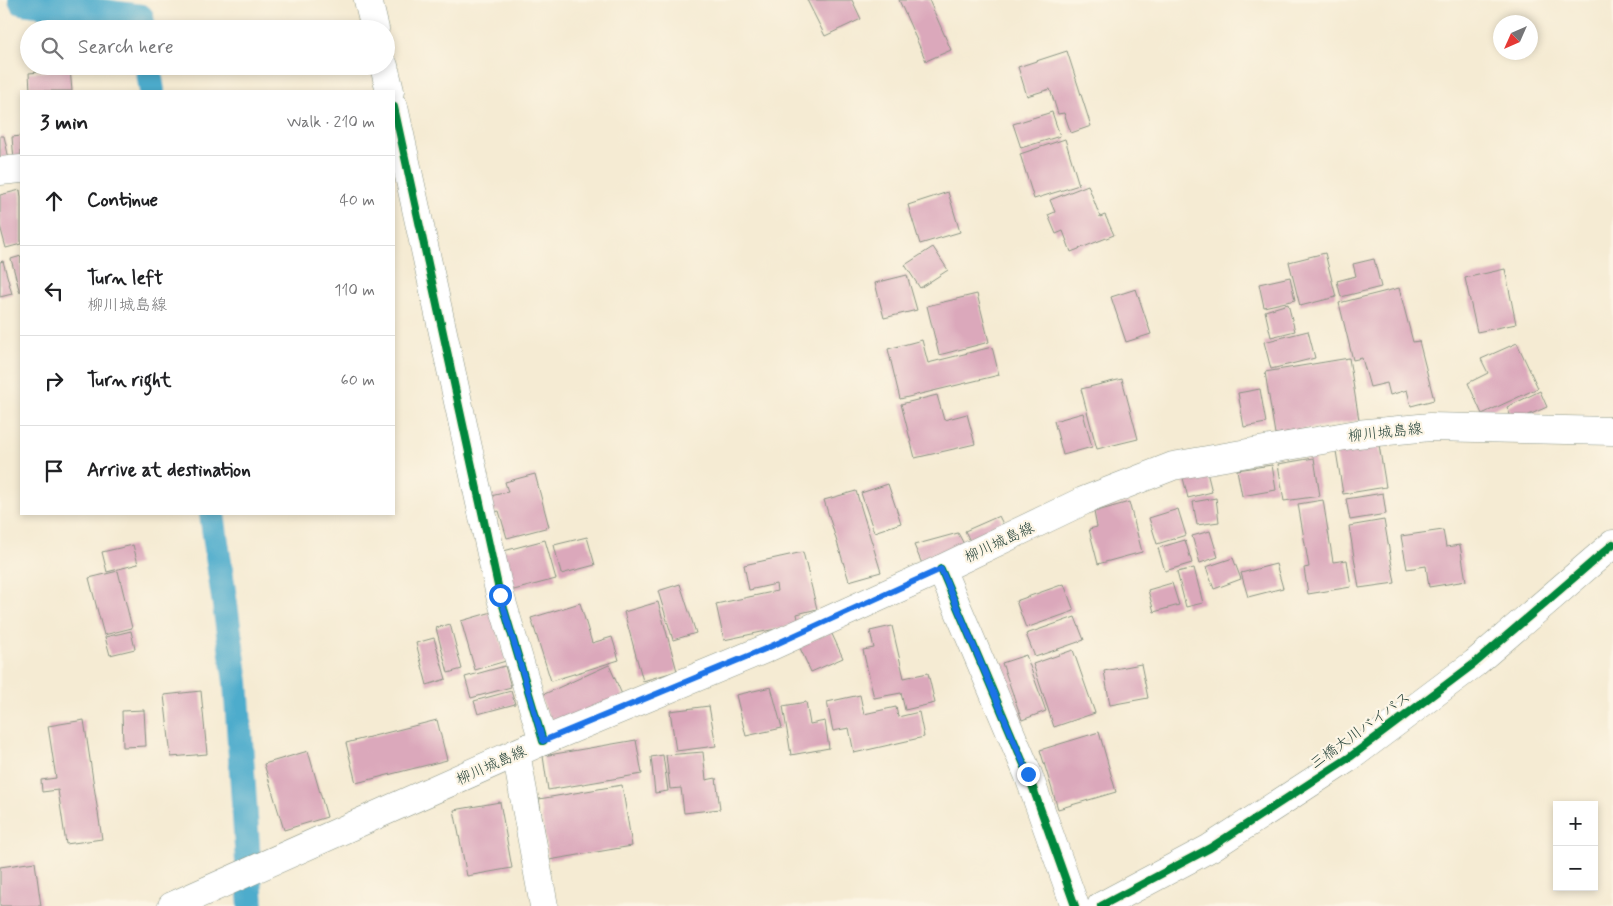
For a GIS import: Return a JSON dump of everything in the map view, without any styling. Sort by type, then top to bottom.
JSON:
[{"type":"main road","points":[[368,0],[373,20]]},
{"type":"main road","points":[[386,75],[390,90]]},
{"type":"main road","points":[[395,112],[500,595],[543,741]]},
{"type":"main road","points":[[0,171],[20,169]]},
{"type":"main road","name":"柳川城島線","points":[[172,906],[543,741],[765,649],[941,569],[1084,501],[1173,466],[1357,434],[1430,427],[1613,431]]},
{"type":"main road","name":"三橋大川バイパス","points":[[1101,906],[1210,848],[1350,757],[1475,663],[1613,544]]},
{"type":"main road","points":[[941,569],[1028,774],[1075,906]]},
{"type":"main road","points":[[516,753],[544,906]]},
{"type":"building","points":[[807,0],[852,0],[861,19],[825,36]]},
{"type":"building","points":[[899,0],[929,0],[951,50],[926,61]]},
{"type":"building","points":[[1067,51],[1091,126],[1071,133],[1064,113],[1058,114],[1050,89],[1027,96],[1018,67]]},
{"type":"building","points":[[29,75],[71,75],[72,90],[30,90]]},
{"type":"building","points":[[1052,112],[1060,136],[1021,148],[1013,124]]},
{"type":"building","points":[[0,136],[4,136],[9,159],[0,161]]},
{"type":"building","points":[[20,136],[20,159],[14,160],[12,137]]},
{"type":"building","points":[[1065,139],[1079,185],[1034,199],[1020,154]]},
{"type":"building","points":[[1088,185],[1100,217],[1105,215],[1114,235],[1071,252],[1063,231],[1056,234],[1048,215],[1055,212],[1050,200]]},
{"type":"building","points":[[20,190],[20,244],[6,248],[0,226],[0,195]]},
{"type":"building","points":[[948,192],[960,232],[920,244],[908,205]]},
{"type":"building","points":[[933,247],[948,270],[920,288],[905,265]]},
{"type":"building","points":[[1325,253],[1336,297],[1300,306],[1289,262]]},
{"type":"building","points":[[20,256],[20,293],[11,259]]},
{"type":"building","points":[[1374,259],[1381,287],[1341,297],[1337,281],[1356,276],[1353,264]]},
{"type":"building","points":[[3,261],[12,294],[0,297],[0,262]]},
{"type":"building","points":[[1505,269],[1516,324],[1477,332],[1465,278]]},
{"type":"building","points":[[907,275],[917,310],[884,318],[875,283]]},
{"type":"building","points":[[1290,277],[1295,300],[1264,307],[1259,284]]},
{"type":"building","points":[[1399,288],[1413,342],[1419,341],[1434,400],[1411,406],[1407,390],[1390,395],[1387,383],[1370,387],[1362,358],[1353,360],[1339,303]]},
{"type":"building","points":[[1136,289],[1151,334],[1126,342],[1111,297]]},
{"type":"building","points":[[977,294],[989,342],[939,355],[927,306]]},
{"type":"building","points":[[1288,304],[1295,331],[1271,337],[1265,311]]},
{"type":"building","points":[[1308,331],[1315,358],[1271,369],[1264,342]]},
{"type":"building","points":[[922,340],[928,363],[992,347],[999,375],[900,399],[888,349]]},
{"type":"building","points":[[1517,343],[1538,388],[1482,414],[1468,383],[1488,373],[1481,359]]},
{"type":"building","points":[[1349,358],[1359,420],[1275,434],[1265,372]]},
{"type":"building","points":[[1122,379],[1138,439],[1097,449],[1081,389]]},
{"type":"building","points":[[1260,389],[1266,423],[1244,427],[1238,393]]},
{"type":"building","points":[[1540,391],[1547,407],[1513,422],[1507,407]]},
{"type":"building","points":[[937,395],[944,420],[967,414],[975,444],[915,458],[901,404]]},
{"type":"building","points":[[1083,413],[1092,447],[1063,455],[1054,421]]},
{"type":"building","points":[[1379,445],[1386,487],[1343,494],[1336,451]]},
{"type":"building","points":[[1314,458],[1320,496],[1284,501],[1278,464]]},
{"type":"building","points":[[1272,465],[1276,490],[1242,496],[1237,470]]},
{"type":"building","points":[[1207,472],[1212,492],[1188,498],[1183,478]]},
{"type":"building","points":[[535,474],[549,527],[507,538],[499,511],[490,513],[486,497],[508,492],[505,482]]},
{"type":"building","points":[[888,484],[901,523],[874,532],[861,493]]},
{"type":"building","points":[[856,491],[881,572],[849,581],[824,500]]},
{"type":"building","points":[[1383,493],[1386,514],[1350,520],[1346,499]]},
{"type":"building","points":[[1216,498],[1219,522],[1197,525],[1193,502]]},
{"type":"building","points":[[1323,500],[1333,562],[1347,560],[1351,587],[1308,594],[1304,568],[1309,567],[1298,504]]},
{"type":"building","points":[[1129,502],[1142,552],[1098,564],[1089,529],[1097,527],[1094,512]]},
{"type":"building","points":[[1178,509],[1186,535],[1157,544],[1149,518]]},
{"type":"building","points":[[999,516],[1006,530],[972,545],[965,531]]},
{"type":"building","points":[[1384,520],[1395,583],[1359,588],[1349,526]]},
{"type":"building","points":[[1443,530],[1446,547],[1460,545],[1466,581],[1429,587],[1426,566],[1407,569],[1401,536]]},
{"type":"building","points":[[1210,531],[1218,557],[1200,563],[1192,536]]},
{"type":"building","points":[[958,533],[965,546],[923,566],[914,545]]},
{"type":"building","points":[[587,537],[595,565],[561,574],[554,545]]},
{"type":"building","points":[[545,540],[556,579],[510,591],[500,552]]},
{"type":"building","points":[[1185,540],[1192,563],[1165,571],[1158,548]]},
{"type":"building","points":[[133,545],[138,564],[107,572],[102,552]]},
{"type":"building","points":[[803,552],[817,609],[797,614],[799,624],[724,640],[716,604],[777,591],[776,584],[749,590],[744,565]]},
{"type":"building","points":[[1233,558],[1241,579],[1214,589],[1206,567]]},
{"type":"building","points":[[1276,564],[1283,588],[1248,597],[1241,573]]},
{"type":"building","points":[[1194,568],[1203,603],[1186,607],[1177,572]]},
{"type":"building","points":[[118,571],[132,628],[104,635],[89,578]]},
{"type":"building","points":[[1172,583],[1179,605],[1154,612],[1148,590]]},
{"type":"building","points":[[680,584],[696,633],[673,640],[658,591]]},
{"type":"building","points":[[1064,584],[1074,611],[1026,628],[1016,601]]},
{"type":"building","points":[[658,602],[677,671],[643,681],[624,612]]},
{"type":"building","points":[[580,603],[592,643],[612,637],[619,660],[551,681],[531,618]]},
{"type":"building","points":[[492,612],[506,661],[475,670],[461,621]]},
{"type":"building","points":[[1075,617],[1084,640],[1035,657],[1026,634]]},
{"type":"building","points":[[450,624],[462,669],[448,673],[436,628]]},
{"type":"building","points":[[892,626],[904,678],[928,673],[935,703],[905,710],[901,693],[874,698],[863,650],[874,648],[870,631]]},
{"type":"building","points":[[131,631],[135,649],[110,655],[105,637]]},
{"type":"building","points":[[831,632],[843,658],[811,672],[799,646]]},
{"type":"building","points":[[434,638],[446,679],[427,685],[416,643]]},
{"type":"building","points":[[1073,650],[1095,713],[1054,727],[1033,664]]},
{"type":"building","points":[[1026,655],[1046,711],[1022,720],[1002,663]]},
{"type":"building","points":[[1141,664],[1148,698],[1110,705],[1104,671]]},
{"type":"building","points":[[609,665],[624,699],[555,730],[540,696]]},
{"type":"building","points":[[505,666],[511,687],[471,698],[465,677]]},
{"type":"building","points":[[771,687],[782,728],[746,736],[736,695]]},
{"type":"building","points":[[201,691],[207,754],[171,757],[164,695]]},
{"type":"building","points":[[511,691],[515,704],[478,714],[474,701]]},
{"type":"building","points":[[860,695],[864,714],[896,707],[898,717],[919,712],[924,737],[854,753],[849,728],[833,731],[827,702]]},
{"type":"building","points":[[806,702],[810,724],[825,721],[829,748],[791,755],[783,706]]},
{"type":"building","points":[[709,706],[716,746],[676,751],[670,711]]},
{"type":"building","points":[[144,710],[146,746],[123,747],[122,711]]},
{"type":"building","points":[[84,720],[102,839],[66,844],[58,790],[42,792],[41,780],[56,778],[48,726]]},
{"type":"building","points":[[437,720],[447,760],[356,783],[346,743]]},
{"type":"building","points":[[1099,732],[1116,792],[1058,809],[1040,750]]},
{"type":"building","points":[[636,740],[642,774],[548,790],[543,756]]},
{"type":"building","points":[[308,751],[327,817],[284,830],[264,764]]},
{"type":"building","points":[[703,752],[706,780],[716,778],[720,809],[684,813],[681,788],[670,789],[666,755]]},
{"type":"building","points":[[663,755],[668,791],[655,793],[651,757]]},
{"type":"building","points":[[622,785],[632,846],[549,860],[539,799]]},
{"type":"building","points":[[500,802],[512,868],[467,876],[454,810]]},
{"type":"building","points":[[35,862],[41,906],[0,906],[0,867]]},
{"type":"waterway","points":[[21,0],[22,2],[141,17],[142,20]]},
{"type":"waterway","points":[[149,75],[152,90]]},
{"type":"waterway","points":[[212,515],[236,682],[251,906]]},
{"type":"cycle path","points":[[395,112],[500,595],[543,741]]},
{"type":"cycle path","points":[[1101,906],[1210,848],[1350,757],[1475,663],[1613,544]]},
{"type":"cycle path","points":[[941,569],[1028,774],[1075,906]]},
{"type":"route","points":[[500,595],[543,741],[765,649],[941,569],[1028,774]]}]
